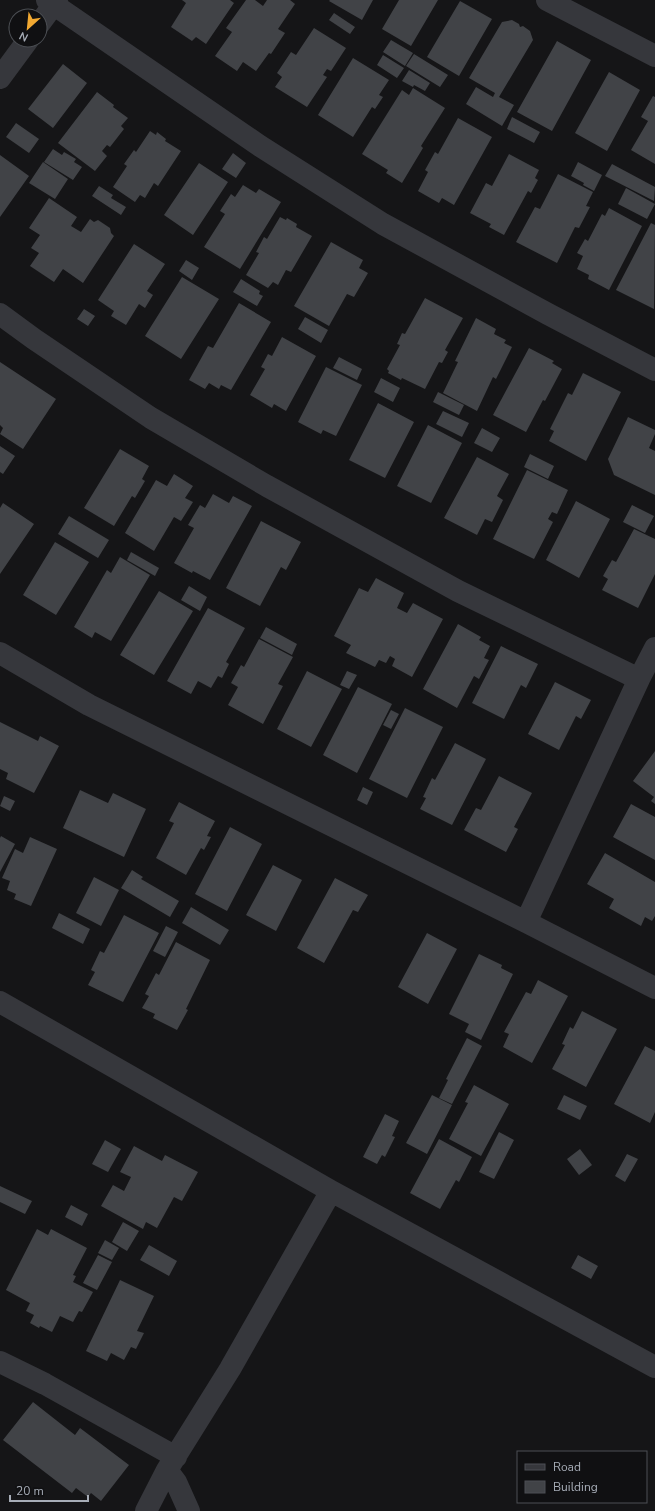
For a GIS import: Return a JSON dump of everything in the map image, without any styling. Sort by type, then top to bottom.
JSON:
[{"type":"street","points":[[547,0],[655,56]]},
{"type":"street","points":[[53,2],[260,146],[383,224],[548,314],[655,370]]},
{"type":"street","points":[[0,78],[22,48]]},
{"type":"street","points":[[0,314],[34,339],[151,418],[267,486],[458,591],[639,679]]},
{"type":"street","points":[[526,922],[639,679],[655,648]]},
{"type":"street","points":[[0,653],[89,705],[526,922],[655,988]]},
{"type":"street","points":[[0,1002],[331,1191],[655,1367]]},
{"type":"street","points":[[146,1511],[172,1464],[230,1369],[331,1191]]},
{"type":"street","points":[[0,1362],[45,1384],[172,1464],[176,1482],[189,1511]]},
{"type":"building","points":[[182,0],[230,0],[234,3],[206,44],[196,37],[192,41],[171,27],[186,3]]},
{"type":"building","points":[[246,0],[255,0],[263,6],[267,0],[290,0],[295,4],[278,29],[285,33],[271,54],[269,53],[256,71],[243,62],[237,71],[215,56],[232,32],[226,28]]},
{"type":"building","points":[[373,0],[362,20],[329,1]]},
{"type":"building","points":[[399,0],[438,0],[411,46],[382,29]]},
{"type":"building","points":[[460,1],[492,19],[459,76],[427,57]]},
{"type":"building","points":[[334,13],[355,27],[350,34],[329,20]]},
{"type":"building","points":[[512,20],[519,24],[520,27],[523,26],[530,31],[533,40],[499,97],[514,105],[502,126],[466,104],[476,87],[493,97],[495,93],[469,78],[502,22]]},
{"type":"building","points":[[314,28],[346,48],[331,71],[327,69],[323,75],[327,77],[307,107],[275,87],[282,77],[277,73],[291,52],[296,55]]},
{"type":"building","points":[[391,40],[413,53],[405,66],[383,52]]},
{"type":"building","points":[[557,41],[591,60],[552,131],[517,112]]},
{"type":"building","points":[[414,54],[448,75],[440,87],[406,66]]},
{"type":"building","points":[[383,55],[404,68],[397,78],[377,65]]},
{"type":"building","points":[[353,58],[389,80],[379,95],[383,97],[375,109],[372,107],[353,137],[318,115]]},
{"type":"building","points":[[63,64],[87,83],[53,128],[28,109]]},
{"type":"building","points":[[409,70],[430,83],[425,91],[402,81]]},
{"type":"building","points":[[609,72],[640,90],[607,151],[575,133]]},
{"type":"building","points":[[413,88],[445,108],[421,146],[423,148],[402,183],[386,173],[388,170],[362,154],[402,90],[409,95]]},
{"type":"building","points":[[97,92],[114,105],[113,107],[128,118],[121,126],[124,129],[110,147],[107,145],[102,151],[107,156],[95,171],[58,143]]},
{"type":"building","points":[[653,96],[655,97],[655,164],[631,150],[648,121],[641,117]]},
{"type":"building","points":[[512,117],[540,132],[534,143],[507,129]]},
{"type":"building","points":[[458,118],[492,137],[454,205],[442,198],[439,203],[418,191],[428,172],[425,170],[435,152],[438,154]]},
{"type":"building","points":[[16,123],[39,139],[29,153],[6,137]]},
{"type":"building","points":[[150,131],[156,135],[157,132],[166,139],[165,141],[181,151],[158,186],[154,183],[145,198],[140,195],[135,202],[113,187],[127,166],[124,164],[134,150],[136,152]]},
{"type":"building","points":[[53,149],[62,155],[64,152],[76,159],[74,162],[82,167],[73,180],[44,162]]},
{"type":"building","points":[[233,153],[246,163],[236,178],[222,169]]},
{"type":"building","points":[[509,154],[539,170],[535,178],[538,180],[531,193],[528,191],[504,235],[489,227],[491,224],[470,213],[486,183],[492,186]]},
{"type":"building","points":[[0,155],[29,176],[0,217]]},
{"type":"building","points":[[43,162],[68,179],[55,199],[29,183]]},
{"type":"building","points":[[578,162],[602,175],[594,191],[583,185],[584,183],[571,176]]},
{"type":"building","points":[[199,163],[228,182],[193,235],[164,215]]},
{"type":"building","points":[[612,164],[655,187],[654,201],[605,176]]},
{"type":"building","points":[[558,174],[593,192],[586,206],[590,207],[579,228],[575,227],[557,263],[516,242],[535,207],[540,209]]},
{"type":"building","points":[[243,185],[256,193],[259,189],[281,202],[240,269],[204,247],[225,214],[220,211],[231,194],[235,197]]},
{"type":"building","points":[[99,186],[113,195],[111,198],[126,207],[121,215],[92,196]]},
{"type":"building","points":[[626,188],[655,204],[647,219],[618,204]]},
{"type":"building","points":[[49,198],[77,217],[71,226],[81,232],[90,219],[94,222],[98,220],[110,228],[111,233],[114,236],[83,283],[63,269],[54,282],[30,266],[39,253],[31,248],[40,235],[29,228]]},
{"type":"building","points":[[609,208],[642,226],[609,290],[588,279],[589,275],[577,269],[583,256],[577,253],[585,239],[588,241],[602,214],[605,216]]},
{"type":"building","points":[[280,217],[286,220],[287,218],[297,224],[296,227],[312,236],[291,272],[286,270],[278,285],[273,282],[268,288],[246,275],[259,253],[256,252],[264,237],[267,239]]},
{"type":"building","points":[[651,223],[655,225],[654,309],[616,290]]},
{"type":"building","points":[[331,242],[363,260],[359,268],[368,273],[354,297],[347,294],[329,326],[294,306]]},
{"type":"building","points":[[134,244],[165,264],[147,291],[153,295],[145,308],[139,304],[126,325],[111,316],[114,311],[98,300]]},
{"type":"building","points":[[186,260],[199,268],[192,280],[179,271]]},
{"type":"building","points":[[182,277],[219,299],[181,359],[145,336]]},
{"type":"building","points":[[241,279],[260,291],[259,294],[263,296],[257,306],[233,292]]},
{"type":"building","points":[[425,298],[463,318],[445,350],[448,352],[442,363],[439,362],[425,389],[402,378],[401,380],[388,373],[389,371],[387,369],[400,345],[397,344],[402,333],[405,334]]},
{"type":"building","points":[[239,303],[271,322],[231,390],[221,385],[219,389],[209,383],[205,389],[189,380],[208,346],[213,348]]},
{"type":"building","points":[[84,309],[95,316],[88,326],[77,319]]},
{"type":"building","points":[[305,317],[328,330],[321,343],[298,329]]},
{"type":"building","points":[[476,318],[496,329],[494,334],[506,340],[504,343],[512,347],[496,379],[493,377],[477,411],[443,393],[458,362],[455,361]]},
{"type":"building","points":[[282,337],[316,356],[286,411],[274,404],[272,408],[250,395],[265,369],[261,367],[268,354],[272,356]]},
{"type":"building","points":[[529,348],[554,361],[552,363],[562,369],[526,432],[493,415]]},
{"type":"building","points":[[339,357],[362,369],[357,380],[333,368]]},
{"type":"building","points":[[0,362],[56,399],[23,449],[0,434],[3,428],[0,425]]},
{"type":"building","points":[[326,367],[362,385],[336,436],[323,430],[321,434],[298,422]]},
{"type":"building","points":[[583,373],[621,392],[586,461],[549,441],[554,431],[550,429],[568,393],[572,395]]},
{"type":"building","points":[[381,378],[400,388],[393,402],[374,392]]},
{"type":"building","points":[[438,392],[464,405],[459,415],[433,402]]},
{"type":"building","points":[[378,403],[414,422],[385,478],[349,460]]},
{"type":"building","points":[[443,411],[469,423],[462,437],[436,424]]},
{"type":"building","points":[[628,417],[655,430],[655,434],[649,448],[655,451],[655,495],[614,475],[608,459]]},
{"type":"building","points":[[428,425],[462,443],[431,503],[397,486]]},
{"type":"building","points":[[482,428],[500,438],[492,452],[474,443]]},
{"type":"building","points":[[0,446],[15,456],[3,474],[0,472]]},
{"type":"building","points":[[120,449],[149,466],[142,479],[145,481],[135,498],[132,496],[114,526],[84,508]]},
{"type":"building","points":[[530,454],[554,466],[548,479],[524,467]]},
{"type":"building","points":[[477,457],[509,474],[497,496],[503,500],[492,522],[485,519],[477,535],[444,518]]},
{"type":"building","points":[[527,470],[568,490],[557,514],[552,512],[548,519],[553,522],[534,559],[493,539]]},
{"type":"building","points":[[174,474],[193,486],[185,498],[193,502],[181,521],[174,517],[154,551],[125,533],[156,480],[167,486]]},
{"type":"building","points":[[213,494],[229,503],[233,496],[252,506],[210,580],[193,571],[192,573],[174,563],[194,528],[188,525],[200,505],[205,508]]},
{"type":"building","points":[[576,501],[610,519],[579,578],[546,560]]},
{"type":"building","points":[[3,503],[34,524],[0,574],[0,508]]},
{"type":"building","points":[[632,505],[654,516],[645,533],[623,522]]},
{"type":"building","points":[[69,516],[109,540],[98,558],[58,534]]},
{"type":"building","points":[[261,521],[301,542],[286,570],[281,567],[260,606],[226,588]]},
{"type":"building","points":[[634,529],[655,539],[655,574],[638,608],[602,590],[608,579],[603,576],[612,560],[616,562]]},
{"type":"building","points":[[55,542],[89,562],[56,615],[23,595]]},
{"type":"building","points":[[131,552],[159,568],[155,576],[127,560]]},
{"type":"building","points":[[120,557],[150,575],[111,641],[95,632],[92,638],[74,627],[107,570],[111,573]]},
{"type":"building","points":[[376,578],[404,593],[397,608],[407,613],[413,603],[443,619],[412,677],[392,666],[395,659],[390,656],[386,663],[379,660],[375,667],[346,653],[351,645],[334,636],[359,588],[368,592]]},
{"type":"building","points":[[189,586],[207,597],[200,611],[181,600]]},
{"type":"building","points":[[159,591],[193,611],[154,675],[120,655]]},
{"type":"building","points":[[208,608],[245,628],[226,662],[229,664],[222,678],[218,676],[211,688],[198,681],[191,694],[167,681]]},
{"type":"building","points":[[458,624],[481,637],[479,640],[490,646],[484,658],[489,660],[479,679],[474,676],[457,708],[423,689]]},
{"type":"building","points":[[266,627],[297,644],[292,655],[260,638]]},
{"type":"building","points":[[259,639],[293,657],[278,684],[283,686],[263,724],[228,705],[238,687],[231,683],[241,665],[244,667]]},
{"type":"building","points":[[501,646],[538,664],[526,688],[521,685],[504,719],[472,703]]},
{"type":"building","points":[[307,671],[342,689],[311,747],[277,729]]},
{"type":"building","points":[[347,671],[357,675],[349,689],[340,685]]},
{"type":"building","points":[[555,682],[591,700],[581,719],[576,716],[559,750],[528,734]]},
{"type":"building","points":[[358,687],[392,704],[357,773],[323,755]]},
{"type":"building","points":[[405,708],[443,727],[407,798],[369,779]]},
{"type":"building","points":[[391,710],[399,714],[391,729],[383,725]]},
{"type":"building","points":[[0,722],[38,741],[40,736],[59,746],[34,793],[6,779],[8,773],[0,769]]},
{"type":"building","points":[[455,743],[486,759],[452,825],[420,809],[426,798],[423,797],[432,778],[435,780]]},
{"type":"building","points":[[655,751],[655,804],[651,801],[654,797],[633,781]]},
{"type":"building","points":[[499,776],[532,793],[514,827],[518,829],[506,852],[464,830],[476,808],[481,810]]},
{"type":"building","points":[[363,787],[373,792],[367,805],[357,800]]},
{"type":"building","points":[[80,790],[108,803],[113,793],[146,809],[124,857],[63,828]]},
{"type":"building","points":[[4,796],[15,801],[10,811],[0,806]]},
{"type":"building","points":[[179,802],[215,821],[207,836],[211,837],[204,850],[201,848],[186,875],[156,858],[174,823],[169,821]]},
{"type":"building","points":[[631,804],[655,817],[655,860],[613,837]]},
{"type":"building","points":[[230,827],[262,844],[227,911],[195,894]]},
{"type":"building","points":[[1,836],[15,844],[0,872],[0,838]]},
{"type":"building","points":[[30,837],[57,849],[31,906],[14,899],[16,894],[7,890],[10,881],[2,878],[15,849],[23,853]]},
{"type":"building","points":[[605,853],[655,882],[655,916],[652,921],[645,917],[641,926],[609,908],[614,899],[587,884]]},
{"type":"building","points":[[273,865],[302,880],[276,931],[246,915]]},
{"type":"building","points":[[132,870],[143,877],[141,879],[179,901],[170,917],[121,888]]},
{"type":"building","points":[[94,877],[119,890],[101,926],[76,913]]},
{"type":"building","points":[[335,878],[368,895],[358,912],[353,910],[324,963],[297,948]]},
{"type":"building","points":[[191,907],[229,930],[220,945],[182,923]]},
{"type":"building","points":[[59,913],[90,929],[83,944],[52,928]]},
{"type":"building","points":[[124,915],[159,933],[123,1002],[88,985],[95,972],[91,970],[100,951],[104,953]]},
{"type":"building","points":[[166,926],[178,932],[165,957],[153,951]]},
{"type":"building","points":[[427,933],[457,949],[428,1004],[398,987]]},
{"type":"building","points":[[176,942],[210,960],[186,1009],[188,1010],[177,1030],[153,1018],[155,1014],[142,1008],[149,996],[145,994],[156,973],[159,975]]},
{"type":"building","points":[[479,954],[502,965],[501,968],[513,974],[481,1040],[465,1032],[469,1024],[449,1014]]},
{"type":"building","points":[[538,980],[568,996],[532,1063],[503,1047],[509,1034],[504,1032],[526,992],[531,994]]},
{"type":"building","points":[[582,1011],[617,1029],[586,1087],[552,1069],[565,1045],[562,1044],[570,1027],[573,1029]]},
{"type":"building","points":[[467,1038],[482,1046],[452,1104],[439,1098],[448,1080],[446,1079]]},
{"type":"building","points":[[645,1046],[655,1051],[655,1112],[650,1123],[614,1104]]},
{"type":"building","points":[[474,1085],[509,1104],[481,1156],[449,1139],[468,1103],[465,1102]]},
{"type":"building","points":[[432,1095],[452,1105],[427,1154],[406,1143]]},
{"type":"building","points":[[564,1095],[587,1106],[580,1120],[557,1109]]},
{"type":"building","points":[[385,1114],[399,1121],[392,1136],[395,1137],[385,1157],[382,1155],[377,1164],[363,1157]]},
{"type":"building","points":[[499,1132],[514,1140],[494,1179],[479,1172]]},
{"type":"building","points":[[439,1139],[472,1157],[459,1182],[456,1180],[440,1209],[410,1193]]},
{"type":"building","points":[[105,1140],[121,1149],[108,1172],[92,1164]]},
{"type":"building","points":[[134,1146],[162,1161],[165,1155],[198,1172],[182,1201],[174,1197],[157,1228],[146,1222],[143,1229],[101,1206],[113,1185],[124,1191],[131,1177],[120,1172]]},
{"type":"building","points":[[580,1149],[592,1165],[579,1175],[567,1159]]},
{"type":"building","points":[[627,1154],[638,1159],[625,1182],[615,1176]]},
{"type":"building","points":[[0,1186],[32,1201],[25,1214],[0,1202]]},
{"type":"building","points":[[71,1205],[88,1214],[82,1226],[65,1217]]},
{"type":"building","points":[[123,1222],[139,1231],[127,1251],[112,1242]]},
{"type":"building","points":[[37,1229],[48,1235],[51,1229],[87,1248],[73,1275],[76,1276],[73,1282],[93,1292],[82,1312],[79,1311],[73,1322],[60,1316],[52,1332],[40,1326],[39,1328],[30,1323],[34,1315],[26,1311],[30,1303],[6,1290]]},
{"type":"building","points":[[105,1240],[119,1248],[112,1260],[98,1253]]},
{"type":"building","points":[[149,1245],[177,1261],[169,1276],[140,1260]]},
{"type":"building","points":[[98,1255],[112,1262],[97,1290],[83,1283]]},
{"type":"building","points":[[578,1255],[598,1266],[591,1279],[571,1268]]},
{"type":"building","points":[[120,1280],[154,1296],[137,1331],[144,1333],[136,1349],[131,1347],[124,1360],[111,1353],[107,1361],[86,1351]]},
{"type":"building","points":[[33,1402],[75,1435],[80,1428],[129,1465],[101,1501],[91,1493],[88,1497],[76,1488],[72,1493],[3,1440]]}]
